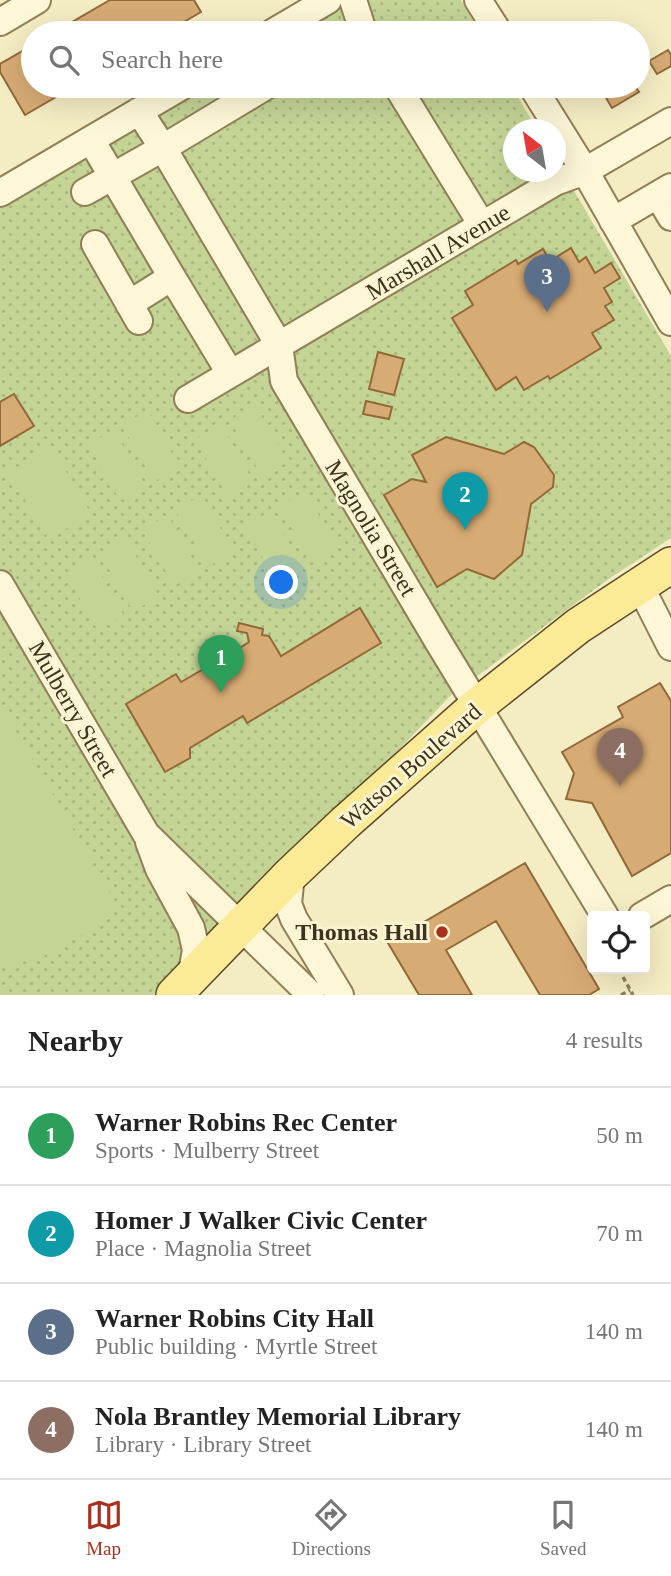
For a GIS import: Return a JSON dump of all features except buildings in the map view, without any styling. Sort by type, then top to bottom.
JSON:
[{"type":"main road","name":"Watson Boulevard","points":[[183,986],[291,874],[477,706],[578,626],[671,565]]},
{"type":"street","points":[[0,22],[37,0]]},
{"type":"street","points":[[292,21],[328,0]]},
{"type":"street","points":[[353,0],[358,21]]},
{"type":"street","points":[[478,0],[491,21]]},
{"type":"street","points":[[0,193],[161,98]]},
{"type":"street","points":[[85,192],[246,98]]},
{"type":"street","points":[[404,98],[482,225]]},
{"type":"street","points":[[539,98],[585,171],[671,322]]},
{"type":"street","points":[[139,111],[279,345]]},
{"type":"street","name":"Marshall Avenue","points":[[188,399],[555,182],[585,171],[671,121]]},
{"type":"street","points":[[91,140],[230,373]]},
{"type":"street","points":[[613,221],[667,199]]},
{"type":"street","points":[[95,244],[134,312],[172,277]]},
{"type":"street","name":"Magnolia Street","points":[[279,345],[284,381],[602,911]]},
{"type":"street","name":"Mulberry Street","points":[[0,584],[146,834],[159,869],[191,928],[196,950],[183,986]]},
{"type":"street","points":[[639,584],[663,613],[671,647]]},
{"type":"street","name":"Mulberry Street","points":[[146,834],[311,995]]},
{"type":"street","points":[[291,874],[288,904],[294,919],[341,995]]},
{"type":"street","points":[[650,911],[671,899]]},
{"type":"path","points":[[623,978],[633,995]]},
{"type":"path","points":[[621,995],[630,990]]},
{"type":"green space","points":[[330,0],[461,0],[474,21],[294,21]]},
{"type":"green space","points":[[167,98],[518,98],[531,119],[503,119],[503,182],[566,182],[566,177],[671,356],[671,538],[610,578],[450,696],[166,995],[0,995],[0,197]]},
{"type":"green space","points":[[255,405],[288,462],[262,477],[230,420]]},
{"type":"green space","points":[[148,410],[180,467],[154,482],[122,425]]},
{"type":"green space","points":[[221,424],[253,481],[227,496],[195,439]]},
{"type":"green space","points":[[114,430],[146,486],[120,501],[88,444]]},
{"type":"green space","points":[[51,446],[91,514],[49,539],[8,472]]},
{"type":"green space","points":[[305,491],[337,548],[311,563],[279,506]]},
{"type":"green space","points":[[201,495],[234,552],[208,567],[175,510]]},
{"type":"green space","points":[[271,511],[303,568],[277,582],[244,526]]},
{"type":"green space","points":[[168,515],[200,572],[174,586],[142,529]]},
{"type":"green space","points":[[126,539],[159,596],[133,611],[100,554]]},
{"type":"green space","points":[[92,559],[124,616],[98,631],[66,574]]},
{"type":"green space","points":[[0,703],[118,907],[78,938],[46,955],[0,969]]},
{"type":"place","name":"Warner Robins City Hall","points":[[547,312]]},
{"type":"place","name":"Homer J Walker Civic Center","points":[[465,530]]},
{"type":"place","name":"Warner Robins Rec Center","points":[[221,693]]},
{"type":"place","name":"Nola Brantley Memorial Library","points":[[620,786]]},
{"type":"place","name":"Thomas Hall","points":[[442,932]]}]
